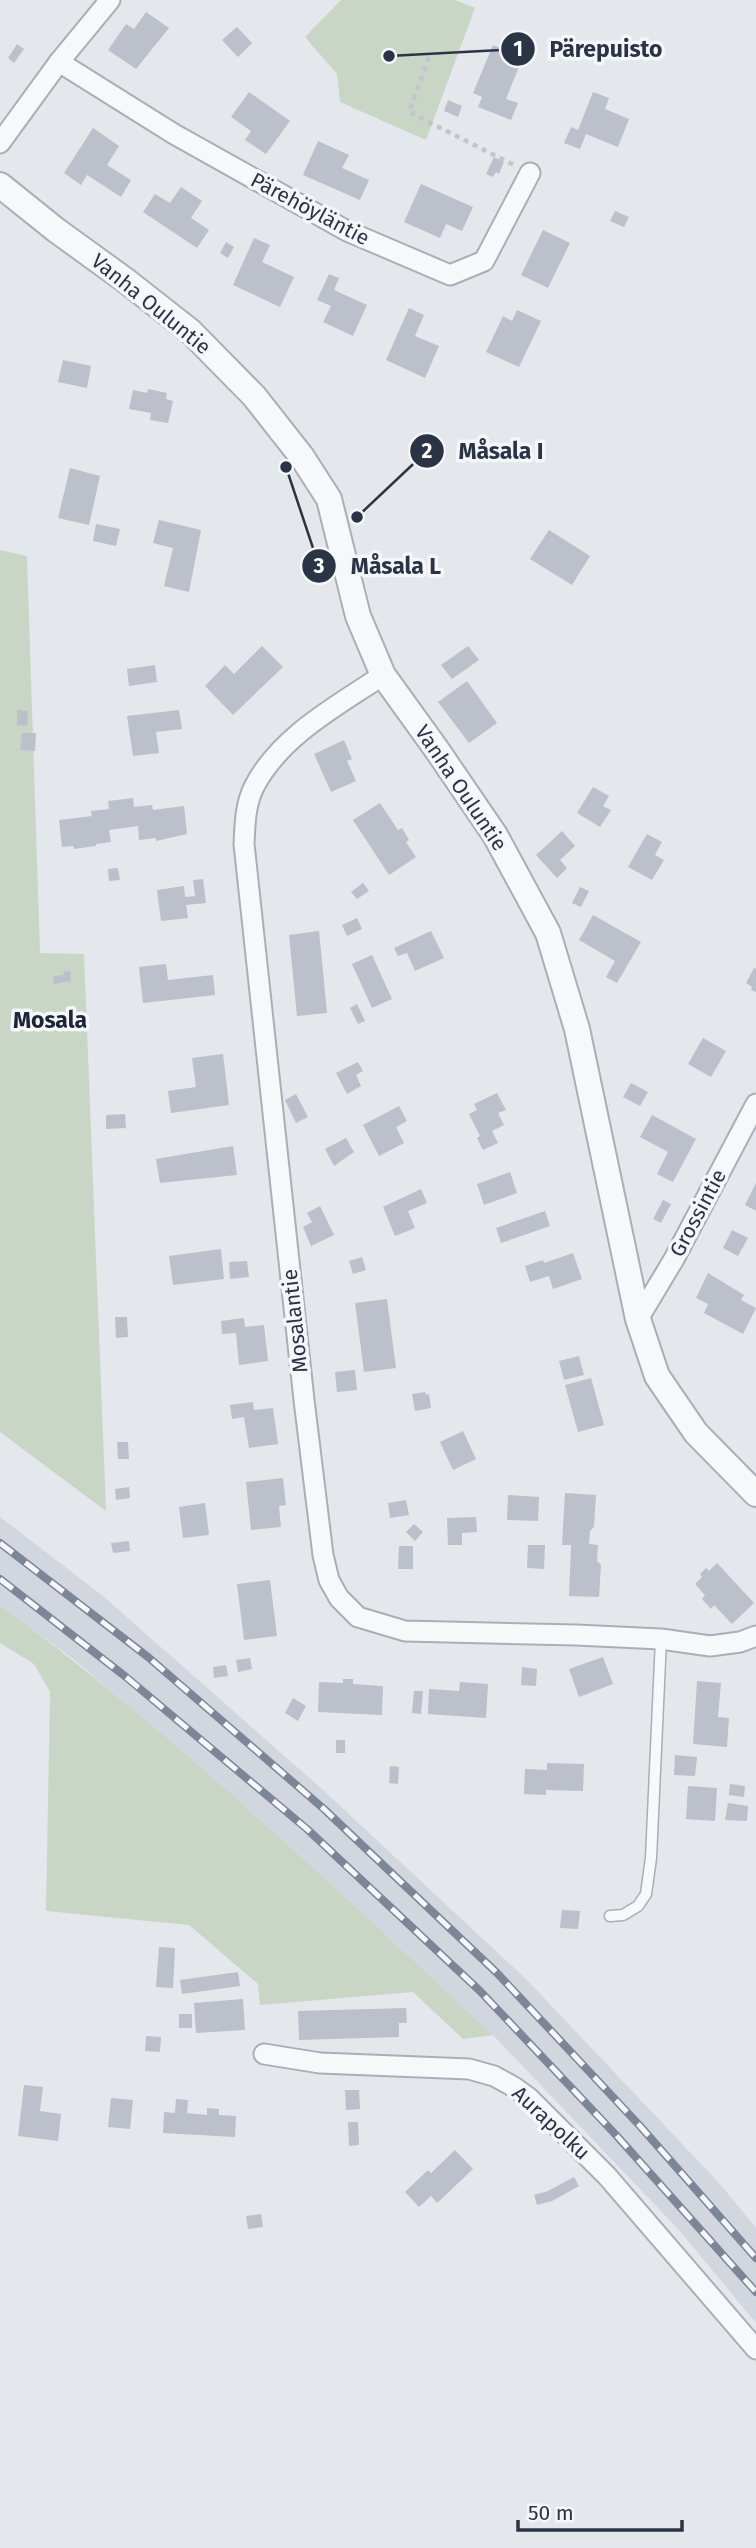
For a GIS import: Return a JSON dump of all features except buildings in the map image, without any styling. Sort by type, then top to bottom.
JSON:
[{"type":"street","points":[[0,143],[59,62],[110,0]]},
{"type":"street","name":"Pärehöyläntie","points":[[59,62],[174,134],[346,232],[450,275],[484,261],[530,173]]},
{"type":"street","name":"Vanha Ouluntie","points":[[0,185],[190,331],[254,396],[302,457],[329,499],[358,615],[383,675],[495,835],[548,933],[577,1029],[638,1320],[657,1376],[696,1433],[756,1493]]},
{"type":"street","name":"Mosalantie","points":[[383,675],[307,726],[273,761],[254,787],[246,809],[244,845],[304,1400],[323,1555],[329,1580],[339,1598],[358,1617],[405,1631],[576,1634],[661,1639],[710,1646],[740,1642],[756,1636]]},
{"type":"street","name":"Grossintie","points":[[638,1320],[674,1259],[756,1104]]},
{"type":"street","name":"Aurapolku","points":[[264,2054],[320,2063],[469,2069],[494,2076],[514,2087],[607,2176],[756,2349]]},
{"type":"lane","points":[[610,1916],[631,1911],[646,1894],[651,1858],[661,1639]]},
{"type":"path","points":[[429,57],[409,112],[530,173]]},
{"type":"shaded area","points":[[0,1517],[103,1596],[323,1790],[527,1980],[720,2184],[756,2228],[756,2323],[679,2230],[493,2035],[248,1809],[77,1662],[0,1605]]},
{"type":"green space","points":[[341,0],[455,0],[475,8],[426,140],[340,102],[337,74],[305,37]]},
{"type":"green space","points":[[0,550],[27,556],[40,953],[84,954],[106,1511],[0,1432]]},
{"type":"green space","points":[[0,1605],[65,1654],[191,1759],[493,2035],[463,2039],[413,1992],[260,2005],[258,1984],[189,1925],[46,1911],[50,1692],[34,1664],[0,1643]]},
{"type":"railway","points":[[0,1543],[148,1657],[324,1809],[497,1973],[640,2126],[756,2258]]},
{"type":"railway","points":[[0,1579],[126,1677],[307,1829],[480,1991],[616,2135],[756,2292]]},
{"type":"place","name":"Pärepuisto","points":[[389,56]]},
{"type":"place","name":"Måsala L","points":[[286,467]]},
{"type":"place","name":"Måsala I","points":[[357,517]]},
{"type":"district","name":"Mosala","points":[[50,1020]]}]
